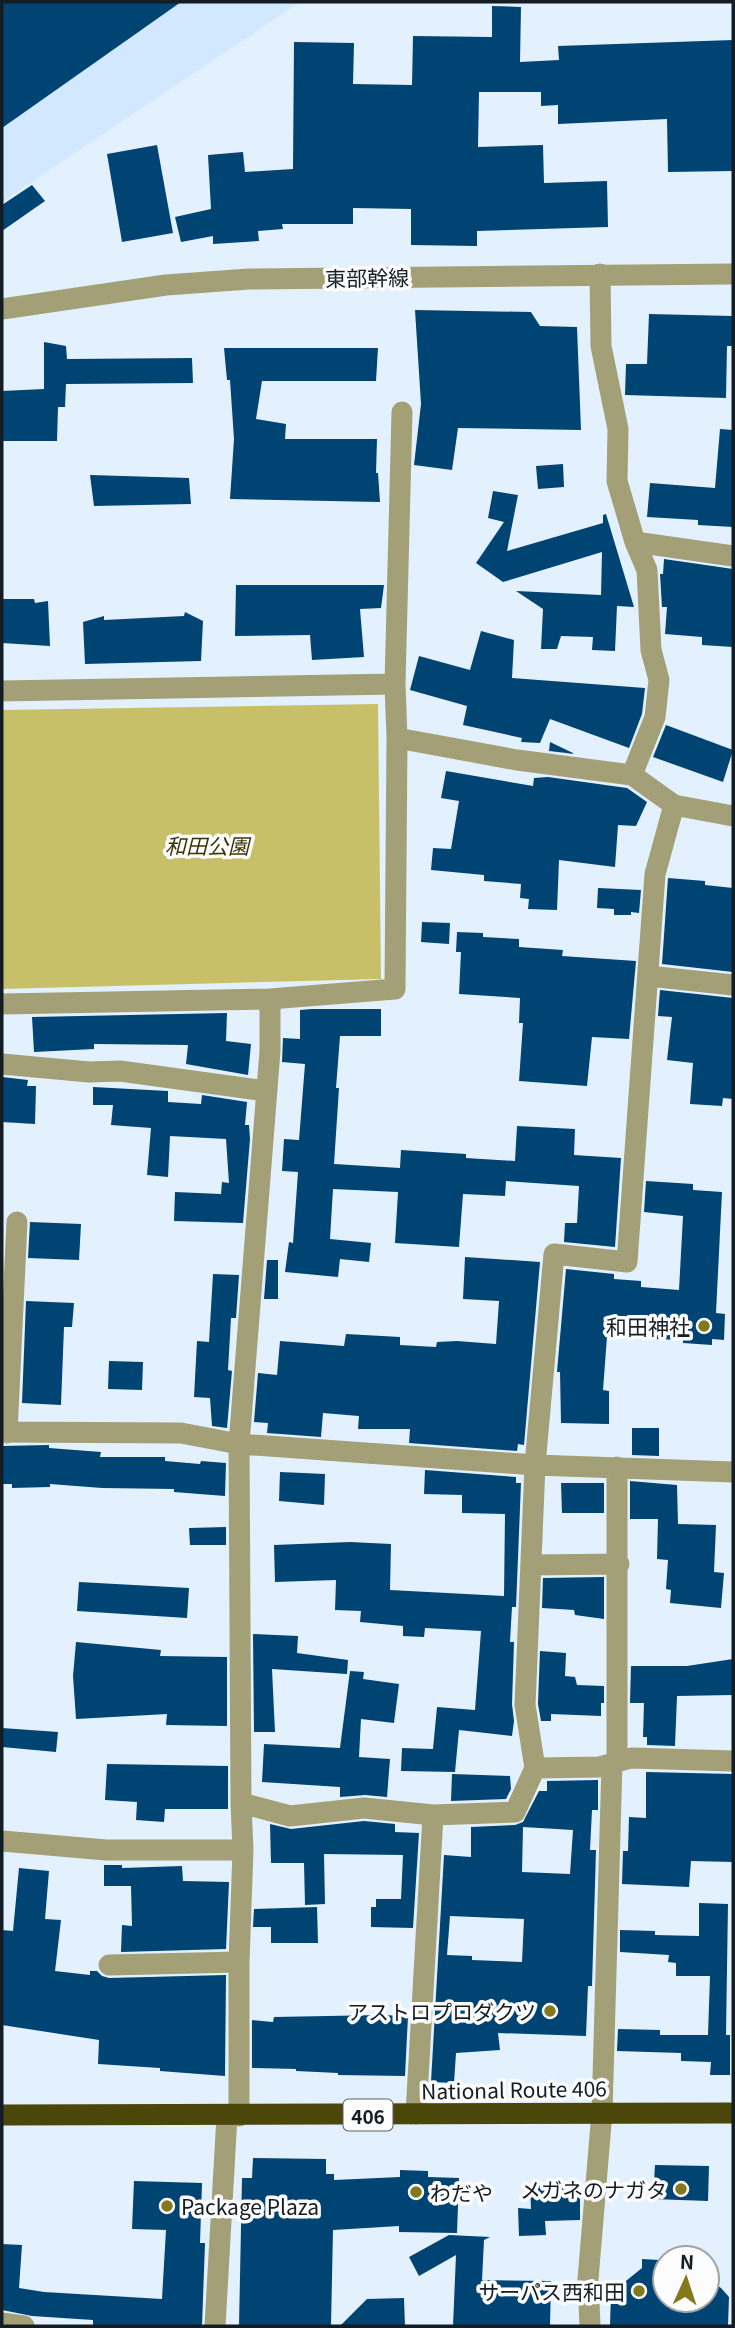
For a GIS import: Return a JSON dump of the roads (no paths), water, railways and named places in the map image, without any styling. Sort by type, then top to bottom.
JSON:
[{"type":"highway","name":"National Route 406","points":[[2,2115],[733,2113]]},
{"type":"street","points":[[600,274],[601,346],[618,429],[617,481],[635,542],[647,569],[651,650],[659,680],[655,717],[632,775]]},
{"type":"street","name":"東部幹線","points":[[2,309],[166,285],[249,279],[733,274]]},
{"type":"street","points":[[2,1004],[270,999],[395,989],[395,684],[402,412]]},
{"type":"street","points":[[635,542],[733,556]]},
{"type":"street","points":[[2,691],[395,684]]},
{"type":"street","points":[[397,738],[517,760],[632,775],[674,805],[733,816]]},
{"type":"street","points":[[241,1803],[290,1816],[364,1808],[433,1815],[515,1812],[535,1768],[525,1705],[535,1465],[554,1254],[627,1262],[655,874],[674,805]]},
{"type":"street","points":[[648,976],[733,985]]},
{"type":"street","points":[[215,2326],[233,2116],[243,1850],[239,1444],[267,1091],[270,999]]},
{"type":"street","points":[[2,1064],[89,1072],[120,1071],[267,1091]]},
{"type":"street","points":[[17,1222],[4,1433],[181,1433],[239,1444],[535,1465],[733,1472]]},
{"type":"street","points":[[590,2326],[588,2279],[602,2112],[615,1762],[617,1467]]},
{"type":"street","points":[[531,1565],[618,1564]]},
{"type":"street","points":[[535,1768],[599,1767],[631,1758],[733,1761]]},
{"type":"street","points":[[415,2114],[433,1815]]},
{"type":"street","points":[[2,1840],[106,1850],[243,1850]]},
{"type":"street","points":[[109,1965],[239,1962]]},
{"type":"street","points":[[2,2323],[24,2326]]},
{"type":"place","name":"和田神社","points":[[704,1326]]},
{"type":"place","name":"アストロプロダクツ","points":[[550,2011]]},
{"type":"place","name":"メガネのナガタ","points":[[681,2189]]},
{"type":"place","name":"わだや","points":[[416,2192]]},
{"type":"place","name":"Package Plaza","points":[[167,2206]]},
{"type":"place","name":"サーパス西和田","points":[[639,2291]]},
{"type":"park label","name":"和田公園","points":[[207,845]]}]
